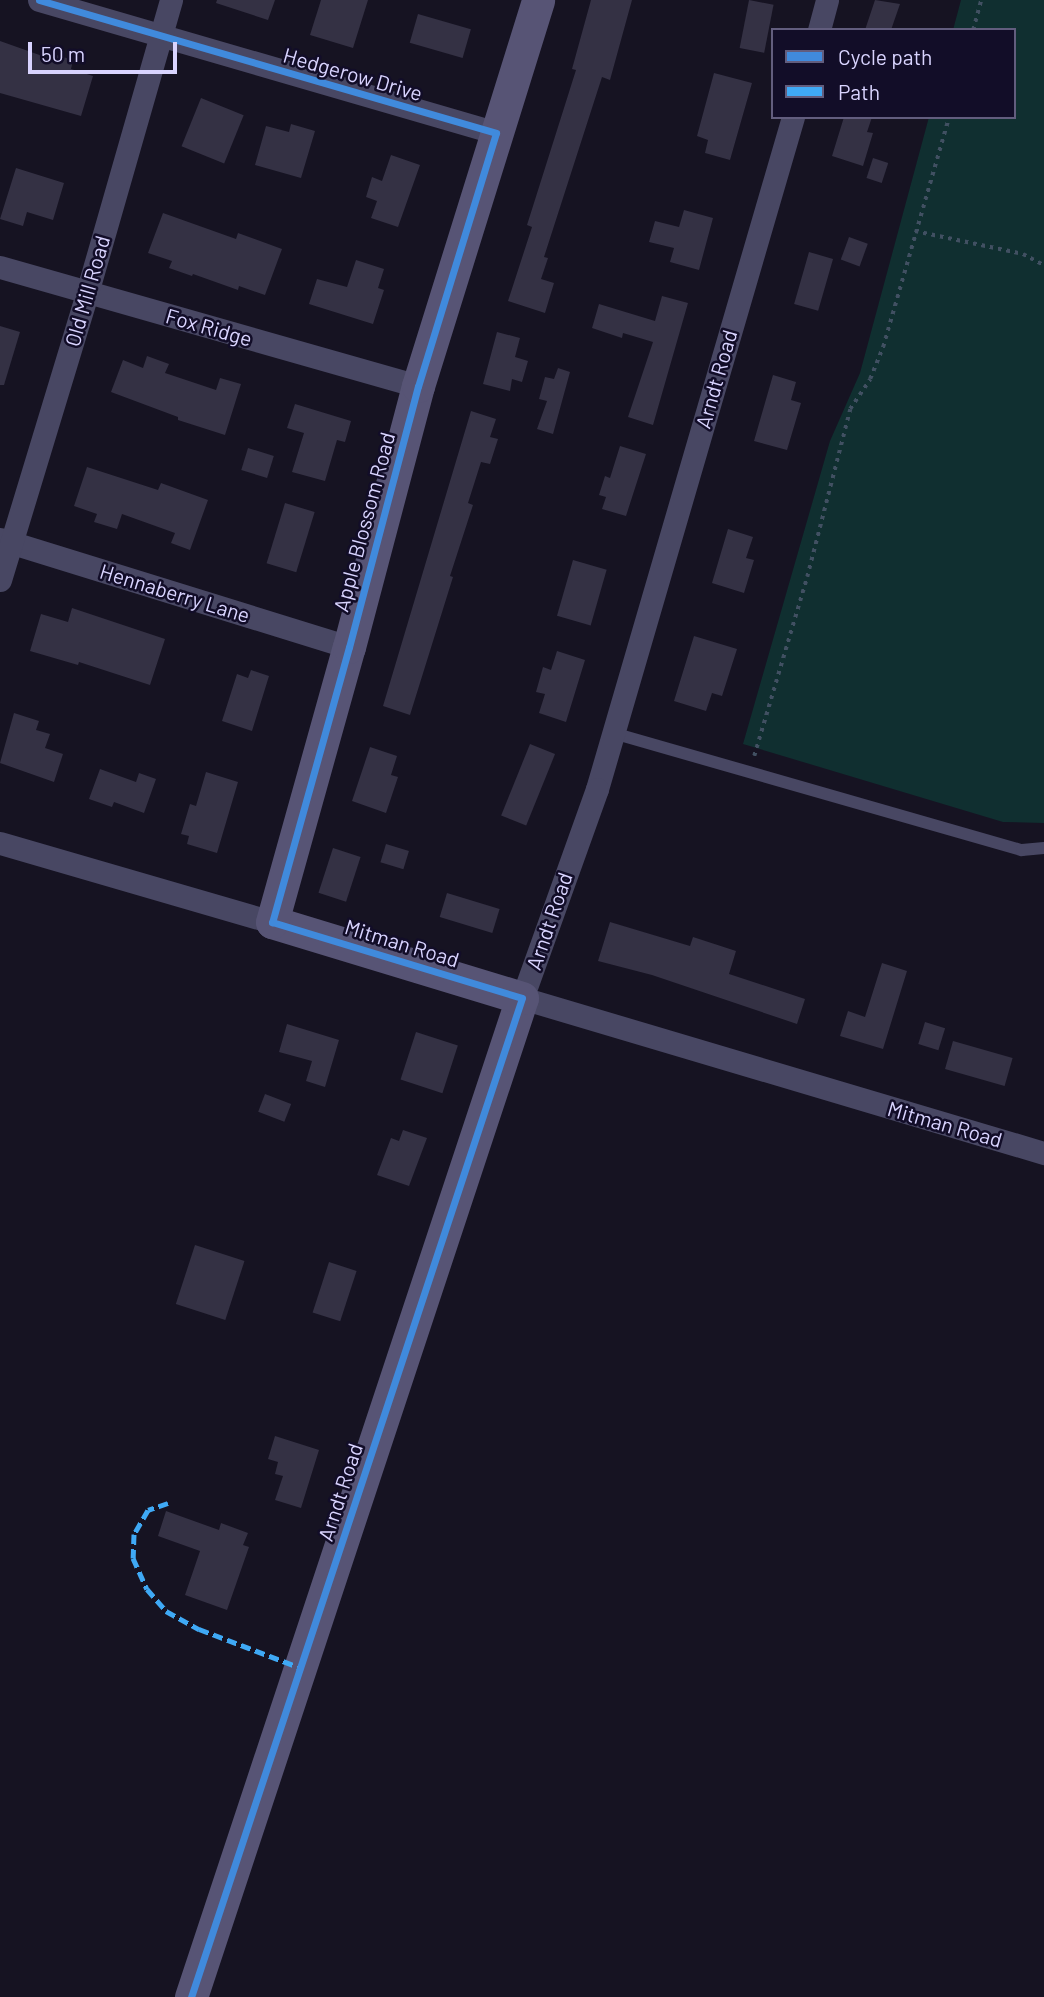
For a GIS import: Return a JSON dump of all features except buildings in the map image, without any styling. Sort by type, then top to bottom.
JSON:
[{"type":"street","name":"Hedgerow Drive","points":[[39,0],[496,133]]},
{"type":"street","name":"Old Mill Road","points":[[0,580],[6,540],[87,293],[170,0]]},
{"type":"street","name":"Apple Blossom Road","points":[[272,922],[418,386],[538,0]]},
{"type":"street","points":[[820,28],[827,0]]},
{"type":"street","name":"Arndt Road","points":[[191,1997],[522,998],[597,789],[792,119]]},
{"type":"street","name":"Fox Ridge","points":[[0,267],[418,386]]},
{"type":"street","name":"Hennaberry Lane","points":[[6,540],[349,647]]},
{"type":"street","name":"Mitman Road","points":[[0,843],[1044,1153]]},
{"type":"lane","points":[[613,733],[1022,850],[1044,848]]},
{"type":"path","points":[[974,28],[981,0]]},
{"type":"path","points":[[750,772],[807,577],[850,409],[870,379],[883,347],[948,119]]},
{"type":"path","points":[[915,231],[1023,254],[1044,265]]},
{"type":"green space","points":[[961,0],[1044,0],[1044,823],[1003,822],[743,744],[830,441],[860,373],[928,119],[1016,119],[1016,28],[954,28]]},
{"type":"marked path","points":[[168,1503],[148,1510],[134,1534],[133,1558],[147,1589],[166,1611],[199,1629],[301,1668]]},
{"type":"cycle path","points":[[39,0],[496,133],[418,386],[272,922],[522,998],[191,1997]]}]
